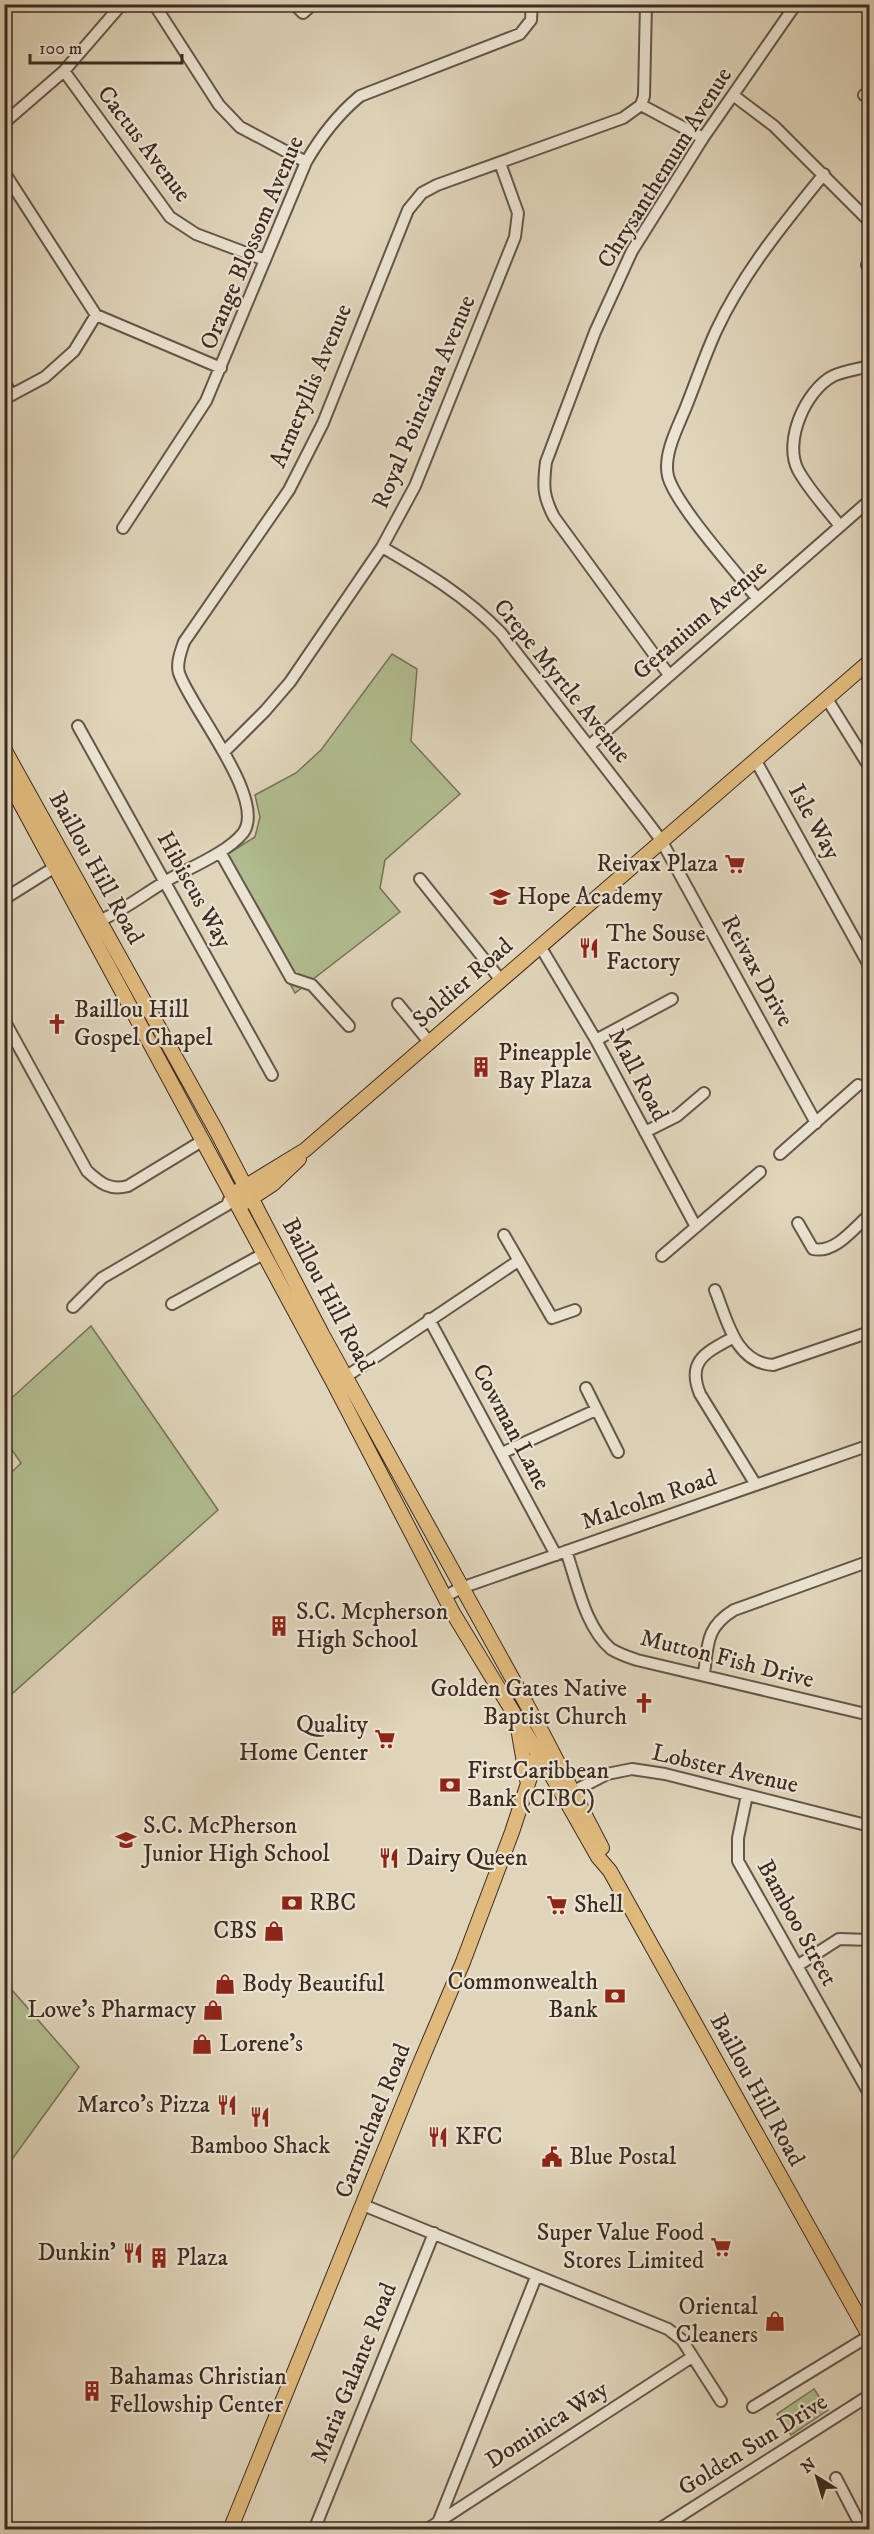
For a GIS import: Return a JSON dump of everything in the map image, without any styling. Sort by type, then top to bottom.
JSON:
[{"type":"main road","name":"Soldier Road","points":[[232,1202],[248,1193],[305,1150],[430,1043],[500,979],[870,662]]},
{"type":"main road","name":"Baillou Hill Road","points":[[4,749],[248,1193],[444,1597],[598,1857],[606,1864],[869,2337]]},
{"type":"main road","name":"Baillou Hill Road","points":[[4,773],[202,1141],[232,1202],[340,1381],[543,1734],[605,1854],[606,1864]]},
{"type":"main road","name":"Carmichael Road","points":[[230,2529],[463,1962],[512,1832],[528,1782],[518,1722]]},
{"type":"main road","points":[[528,1782],[543,1734]]},
{"type":"street","points":[[4,123],[64,71],[122,4]]},
{"type":"street","points":[[154,4],[219,105],[240,127],[306,162]]},
{"type":"street","points":[[294,4],[303,13],[313,4]]},
{"type":"street","name":"Orange Blossom Avenue","points":[[123,528],[206,401],[306,162],[322,134],[342,111],[360,96],[520,34],[531,20],[532,4]]},
{"type":"street","points":[[646,4],[645,84],[641,105],[703,138]]},
{"type":"street","name":"Chrysanthemum Avenue","points":[[669,675],[554,517],[545,500],[543,484],[546,462],[595,332],[632,251],[703,138],[796,4]]},
{"type":"street","name":"Cactus Avenue","points":[[64,71],[170,217],[196,234],[265,260]]},
{"type":"street","points":[[733,95],[774,126],[870,222]]},
{"type":"street","name":"Armeryllis Avenue","points":[[99,921],[220,852],[242,834],[249,824],[245,797],[224,752],[178,670],[179,654],[184,642],[289,490],[323,423],[404,217],[412,203],[422,193],[437,185],[623,118],[641,105]]},
{"type":"street","name":"Royal Poinciana Avenue","points":[[224,752],[266,711],[290,682],[382,547],[415,486],[515,237],[518,213],[500,163]]},
{"type":"street","points":[[4,172],[96,315],[221,368]]},
{"type":"street","points":[[756,597],[678,497],[668,477],[667,461],[717,330],[744,281],[778,230],[824,174]]},
{"type":"street","points":[[4,382],[8,397],[45,377],[74,351],[96,315]]},
{"type":"street","points":[[840,526],[798,469],[793,453],[795,435],[803,412],[819,388],[834,376],[870,366]]},
{"type":"street","name":"Geranium Avenue","points":[[589,746],[756,597],[870,500]]},
{"type":"street","name":"Crepe Myrtle Avenue","points":[[382,547],[447,585],[480,610],[501,633],[661,840]]},
{"type":"street","points":[[827,699],[870,768]]},
{"type":"street","name":"Hibiscus Way","points":[[78,726],[272,1075]]},
{"type":"street","name":"Isle Way","points":[[756,761],[870,967]]},
{"type":"street","name":"Reivax Drive","points":[[661,840],[816,1123]]},
{"type":"street","points":[[220,852],[291,978],[312,985],[349,1026]]},
{"type":"street","points":[[4,900],[55,867]]},
{"type":"street","points":[[420,879],[500,979]]},
{"type":"street","name":"Mall Road","points":[[540,946],[596,1040],[696,1227]]},
{"type":"street","points":[[596,1040],[672,999]]},
{"type":"street","points":[[398,1004],[430,1043]]},
{"type":"street","points":[[4,1020],[87,1171],[105,1186],[119,1188],[128,1186],[202,1141]]},
{"type":"street","points":[[780,1154],[858,1085]]},
{"type":"street","points":[[645,1132],[677,1116],[704,1093]]},
{"type":"street","points":[[662,1256],[760,1172]]},
{"type":"street","points":[[73,1308],[102,1278],[232,1202]]},
{"type":"street","points":[[798,1223],[813,1249],[819,1250],[837,1244],[870,1215]]},
{"type":"street","points":[[504,1235],[552,1318],[575,1310]]},
{"type":"street","points":[[172,1304],[263,1254]]},
{"type":"street","points":[[340,1381],[518,1261]]},
{"type":"street","points":[[715,1290],[734,1337],[750,1359],[760,1364],[773,1365],[870,1332]]},
{"type":"street","name":"Cowman Lane","points":[[429,1319],[502,1453],[561,1553]]},
{"type":"street","points":[[734,1337],[710,1350],[701,1358],[694,1370],[695,1381],[700,1394],[756,1485]]},
{"type":"street","points":[[586,1388],[618,1452]]},
{"type":"street","points":[[502,1453],[596,1410]]},
{"type":"street","name":"Malcolm Road","points":[[444,1597],[461,1588],[870,1445]]},
{"type":"street","name":"Mutton Fish Drive","points":[[561,1553],[598,1633],[609,1647],[619,1653],[637,1660],[870,1715]]},
{"type":"street","points":[[704,1674],[709,1637],[714,1626],[723,1616],[870,1561]]},
{"type":"street","name":"Lobster Avenue","points":[[574,1791],[608,1774],[632,1769],[665,1774],[870,1826]]},
{"type":"street","name":"Bamboo Street","points":[[747,1795],[738,1838],[738,1861],[870,2095]]},
{"type":"street","points":[[797,1966],[839,1939],[870,1940]]},
{"type":"street","points":[[363,2205],[669,2329],[682,2340],[721,2401]]},
{"type":"street","name":"Maria Galante Road","points":[[314,2529],[434,2233]]},
{"type":"street","points":[[440,2520],[536,2277]]},
{"type":"street","points":[[753,2407],[869,2337]]},
{"type":"street","name":"Dominica Way","points":[[426,2529],[692,2357]]},
{"type":"street","name":"Golden Sun Drive","points":[[658,2529],[870,2395]]},
{"type":"street","points":[[836,2478],[863,2529]]},
{"type":"green space","points":[[392,654],[417,669],[411,741],[460,794],[385,860],[380,888],[400,912],[295,993],[221,858],[255,837],[260,817],[255,795],[296,773],[321,750]]},
{"type":"green space","points":[[91,1326],[218,1510],[5,1700],[5,1479],[21,1463],[5,1440],[5,1404]]},
{"type":"green space","points":[[5,1982],[79,2067],[5,2169]]},
{"type":"green space","points":[[814,2389],[828,2410],[791,2435],[777,2414]]},
{"type":"place","name":"Reivax Plaza","points":[[735,864]]},
{"type":"place","name":"Hope Academy","points":[[500,897]]},
{"type":"place","name":"The Souse Factory","points":[[589,948]]},
{"type":"place","name":"Baillou Hill Gospel Chapel","points":[[57,1024]]},
{"type":"place","name":"Pineapple Bay Plaza","points":[[481,1067]]},
{"type":"place","name":"S.C. Mcpherson High School","points":[[279,1626]]},
{"type":"place","name":"Golden Gates Native Baptist Church","points":[[644,1703]]},
{"type":"place","name":"Quality Home Center","points":[[385,1739]]},
{"type":"place","name":"FirstCaribbean Bank (CIBC)","points":[[450,1785]]},
{"type":"place","name":"S.C. McPherson Junior High School","points":[[126,1840]]},
{"type":"place","name":"Dairy Queen","points":[[389,1858]]},
{"type":"place","name":"RBC","points":[[292,1903]]},
{"type":"place","name":"Shell","points":[[557,1905]]},
{"type":"place","name":"CBS","points":[[274,1931]]},
{"type":"place","name":"Body Beautiful","points":[[225,1984]]},
{"type":"place","name":"Commonwealth Bank","points":[[615,1996]]},
{"type":"place","name":"Lowe's Pharmacy","points":[[213,2010]]},
{"type":"place","name":"Lorene's","points":[[202,2044]]},
{"type":"place","name":"Marco's Pizza","points":[[227,2105]]},
{"type":"place","name":"Bamboo Shack","points":[[260,2117]]},
{"type":"place","name":"KFC","points":[[438,2137]]},
{"type":"place","name":"Blue Postal","points":[[552,2157]]},
{"type":"place","name":"Super Value Food Stores Limited","points":[[721,2247]]},
{"type":"place","name":"Dunkin'","points":[[133,2253]]},
{"type":"place","name":"Plaza","points":[[159,2258]]},
{"type":"place","name":"Oriental Cleaners","points":[[775,2321]]},
{"type":"place","name":"Bahamas Christian Fellowship Center","points":[[92,2391]]}]
